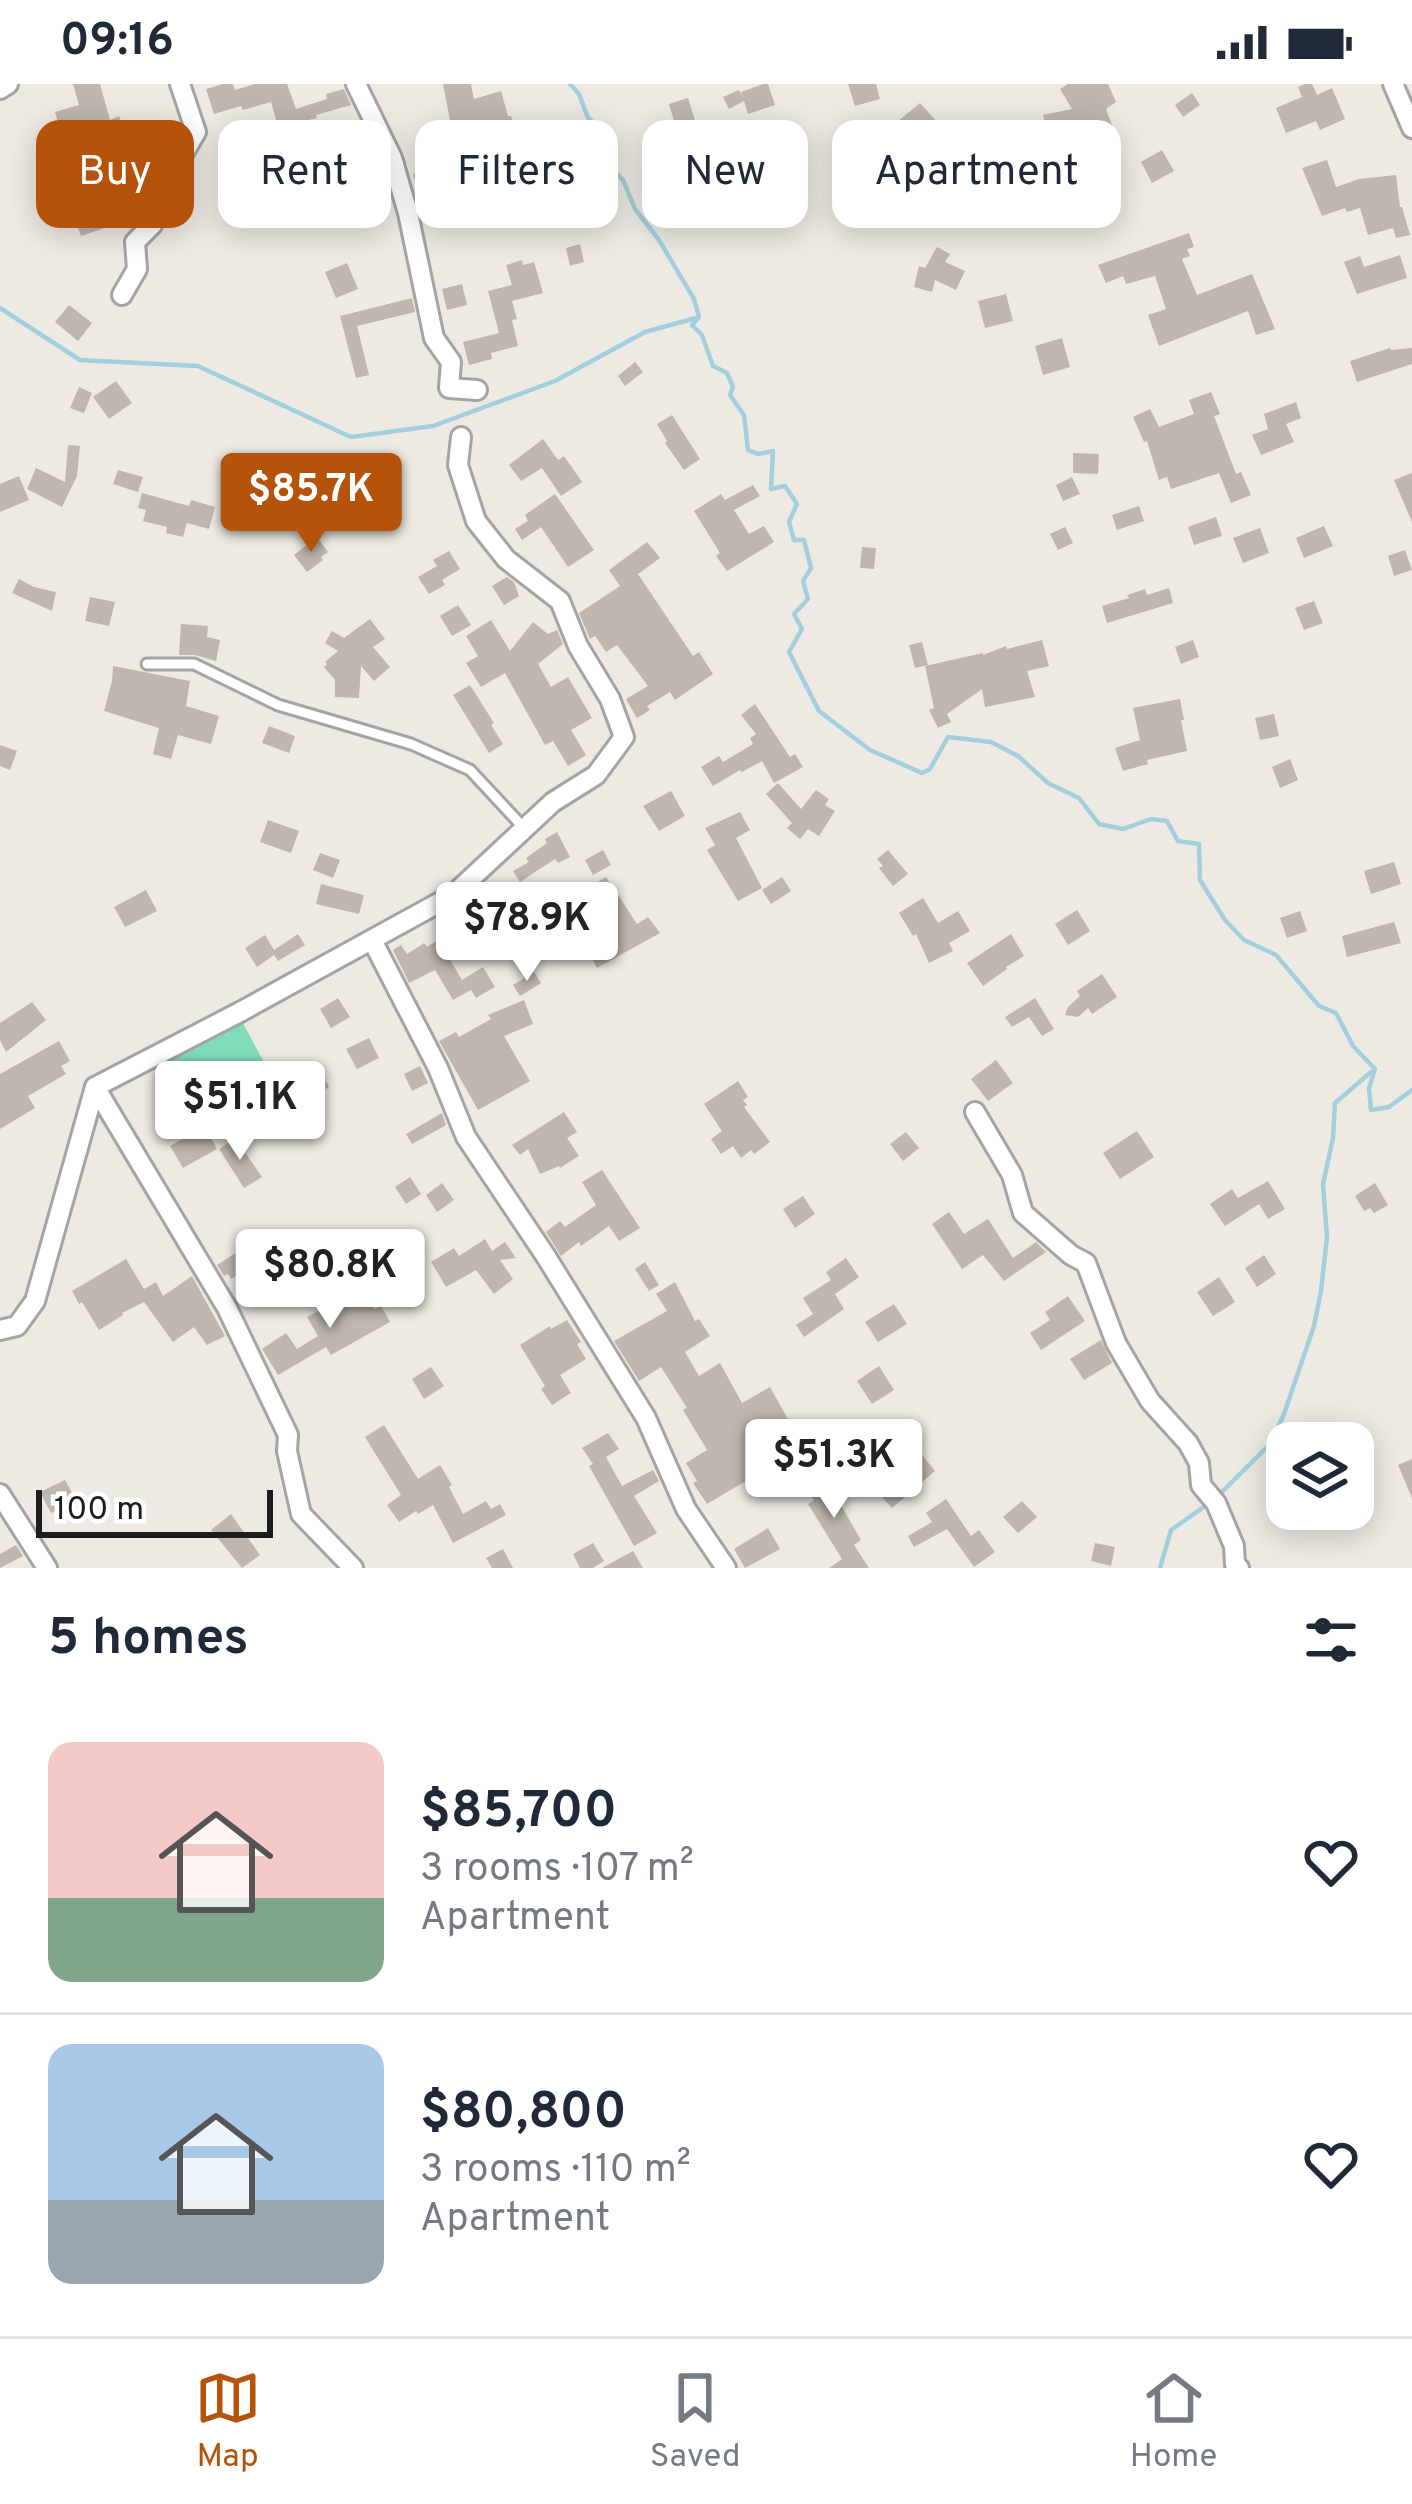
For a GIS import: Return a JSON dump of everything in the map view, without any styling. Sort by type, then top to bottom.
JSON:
[{"type":"street","points":[[0,89],[8,84]]},
{"type":"street","points":[[122,295],[137,268],[135,242],[152,225],[196,132],[180,84]]},
{"type":"street","points":[[356,84],[394,164],[434,338],[451,362],[449,388],[477,391]]},
{"type":"street","points":[[1393,84],[1412,128]]},
{"type":"street","points":[[0,1330],[17,1326],[35,1301],[94,1087],[453,895],[553,802],[596,775],[624,737],[610,699],[578,646],[560,602],[506,559],[476,521],[458,465],[461,437]]},
{"type":"street","points":[[372,940],[439,1068],[466,1138],[646,1418],[686,1509],[726,1568]]},
{"type":"street","points":[[94,1087],[227,1308],[288,1435],[301,1514],[353,1568]]},
{"type":"street","points":[[975,1112],[1012,1175],[1023,1213],[1086,1263],[1116,1343],[1150,1401],[1188,1443],[1199,1463],[1201,1485],[1227,1525],[1239,1568]]},
{"type":"street","points":[[0,1493],[47,1568]]},
{"type":"lane","points":[[147,664],[194,664],[278,705],[411,744],[470,770],[524,827]]},
{"type":"green space","points":[[243,1023],[276,1085],[207,1125],[166,1060]]},
{"type":"building","points":[[73,84],[100,84],[110,120],[57,120],[55,112],[79,105]]},
{"type":"building","points":[[223,84],[233,84],[235,90],[255,84],[287,84],[296,109],[344,89],[351,105],[308,120],[276,120],[271,102],[214,114],[206,89]]},
{"type":"building","points":[[443,84],[471,84],[474,99],[501,91],[513,120],[450,120]]},
{"type":"building","points":[[768,84],[775,105],[748,114],[744,101],[729,109],[723,97],[739,90],[742,96],[741,92]]},
{"type":"building","points":[[848,84],[876,84],[880,99],[855,106]]},
{"type":"building","points":[[1068,84],[1108,84],[1116,102],[1106,109],[1110,120],[1044,120],[1043,115],[1072,109],[1060,89]]},
{"type":"building","points":[[1312,84],[1317,95],[1332,88],[1345,119],[1320,130],[1316,121],[1286,133],[1276,108],[1302,97],[1298,87]]},
{"type":"building","points":[[1192,93],[1200,105],[1183,117],[1175,105]]},
{"type":"building","points":[[688,98],[695,120],[674,120],[669,104]]},
{"type":"building","points":[[920,103],[935,120],[899,120]]},
{"type":"building","points":[[1162,150],[1174,171],[1152,183],[1141,162]]},
{"type":"building","points":[[1327,160],[1336,187],[1396,175],[1410,235],[1396,238],[1393,228],[1368,235],[1360,208],[1322,216],[1302,168]]},
{"type":"building","points":[[78,228],[105,228],[81,236]]},
{"type":"building","points":[[1189,233],[1194,247],[1182,259],[1197,295],[1252,274],[1275,329],[1256,335],[1248,311],[1159,346],[1148,315],[1166,309],[1155,276],[1126,284],[1123,276],[1106,283],[1098,265]]},
{"type":"building","points":[[580,244],[584,262],[570,266],[566,248]]},
{"type":"building","points":[[937,247],[950,254],[945,262],[965,271],[956,290],[935,280],[932,292],[914,287],[919,266],[925,268]]},
{"type":"building","points":[[1400,255],[1407,278],[1357,294],[1344,262],[1360,256],[1364,267]]},
{"type":"building","points":[[522,260],[523,265],[534,262],[543,293],[512,301],[518,346],[469,365],[463,342],[499,333],[488,291],[512,285],[506,265]]},
{"type":"building","points":[[347,263],[358,289],[336,298],[325,272]]},
{"type":"building","points":[[462,284],[467,305],[447,310],[442,289]]},
{"type":"building","points":[[1006,294],[1013,321],[985,328],[978,301]]},
{"type":"building","points":[[412,298],[415,312],[357,326],[369,375],[356,378],[340,316]]},
{"type":"building","points":[[69,305],[92,323],[78,341],[55,322]]},
{"type":"building","points":[[1062,338],[1070,367],[1043,375],[1035,346]]},
{"type":"building","points":[[1390,348],[1412,348],[1412,364],[1357,382],[1350,361]]},
{"type":"building","points":[[635,362],[643,372],[625,386],[618,376]]},
{"type":"building","points":[[116,381],[132,403],[109,419],[93,397]]},
{"type":"building","points":[[79,387],[92,393],[84,413],[70,408]]},
{"type":"building","points":[[1211,392],[1220,414],[1214,416],[1236,474],[1241,472],[1251,495],[1231,503],[1219,473],[1171,489],[1167,477],[1159,480],[1147,441],[1133,417],[1150,409],[1159,427],[1194,414],[1189,400]]},
{"type":"building","points":[[1296,402],[1301,418],[1286,424],[1294,442],[1261,455],[1252,435],[1268,429],[1264,414]]},
{"type":"building","points":[[672,415],[700,459],[684,470],[657,424]]},
{"type":"building","points":[[543,439],[558,460],[564,456],[582,482],[561,496],[542,468],[521,481],[509,465]]},
{"type":"building","points":[[68,445],[80,446],[77,476],[62,507],[27,489],[36,468],[65,482]]},
{"type":"building","points":[[1073,453],[1099,454],[1098,474],[1073,473]]},
{"type":"building","points":[[118,470],[143,477],[138,492],[113,484]]},
{"type":"building","points":[[1412,473],[1412,522],[1394,480]]},
{"type":"building","points":[[19,476],[29,500],[0,512],[0,484]]},
{"type":"building","points":[[1072,477],[1080,494],[1063,501],[1056,485]]},
{"type":"building","points":[[753,485],[760,496],[734,510],[749,534],[764,526],[774,542],[727,571],[694,511],[721,494],[725,500]]},
{"type":"building","points":[[142,493],[189,506],[191,500],[215,507],[209,529],[187,523],[183,537],[143,521],[146,510],[138,508]]},
{"type":"building","points":[[555,494],[594,550],[568,567],[541,527],[522,540],[515,529],[528,521],[525,515]]},
{"type":"building","points":[[1139,506],[1144,521],[1117,530],[1112,515]]},
{"type":"building","points":[[1216,517],[1222,536],[1194,545],[1188,527]]},
{"type":"building","points":[[1324,526],[1333,546],[1304,558],[1296,538]]},
{"type":"building","points":[[1065,527],[1073,543],[1058,550],[1050,534]]},
{"type":"building","points":[[1260,528],[1269,553],[1243,563],[1233,538]]},
{"type":"building","points":[[317,537],[328,552],[307,572],[294,555]]},
{"type":"building","points":[[647,542],[660,558],[638,574],[693,656],[699,652],[713,674],[675,700],[670,692],[637,718],[626,699],[648,686],[617,645],[606,652],[595,636],[590,639],[579,613],[620,586],[609,570]]},
{"type":"building","points":[[862,547],[876,548],[874,569],[860,568]]},
{"type":"building","points":[[1405,550],[1412,570],[1394,576],[1388,556]]},
{"type":"building","points":[[449,551],[460,569],[429,594],[418,577],[437,566],[433,560]]},
{"type":"building","points":[[507,577],[519,596],[504,605],[492,586]]},
{"type":"building","points":[[19,579],[56,592],[52,611],[12,593]]},
{"type":"building","points":[[1169,588],[1173,603],[1107,623],[1102,606],[1145,589],[1147,595]]},
{"type":"building","points":[[90,597],[115,602],[109,626],[85,621]]},
{"type":"building","points":[[1314,601],[1323,623],[1304,630],[1295,608]]},
{"type":"building","points":[[458,605],[471,625],[452,636],[440,616]]},
{"type":"building","points":[[370,619],[385,639],[373,647],[390,667],[374,681],[361,666],[359,698],[335,697],[335,680],[324,667],[338,651],[325,643],[332,631],[344,638]]},
{"type":"building","points":[[491,620],[510,651],[533,622],[548,634],[557,630],[563,644],[538,664],[551,687],[568,677],[592,718],[571,730],[586,755],[568,766],[553,741],[545,745],[505,673],[481,687],[466,663],[478,656],[466,636]]},
{"type":"building","points":[[181,624],[208,626],[207,637],[220,640],[216,661],[179,655]]},
{"type":"building","points":[[1042,640],[1049,666],[1027,671],[1035,697],[985,707],[982,689],[947,714],[951,722],[938,728],[929,710],[934,708],[925,666]]},
{"type":"building","points":[[1193,640],[1199,657],[1181,664],[1175,647]]},
{"type":"building","points":[[922,642],[928,665],[915,668],[909,645]]},
{"type":"building","points":[[113,666],[190,681],[186,706],[219,716],[211,744],[178,735],[171,759],[153,754],[159,728],[104,711]]},
{"type":"building","points":[[470,685],[503,744],[489,753],[453,695]]},
{"type":"building","points":[[1180,699],[1187,751],[1123,771],[1115,748],[1140,740],[1133,708]]},
{"type":"building","points":[[755,704],[790,757],[795,754],[803,767],[774,783],[762,761],[713,786],[701,767],[719,756],[723,762],[753,744],[750,738],[756,734],[741,715]]},
{"type":"building","points":[[1274,714],[1279,736],[1260,740],[1255,718]]},
{"type":"building","points":[[269,726],[295,736],[289,753],[262,743]]},
{"type":"building","points":[[0,745],[17,751],[10,770],[0,766]]},
{"type":"building","points":[[1290,759],[1298,780],[1280,788],[1272,767]]},
{"type":"building","points":[[778,783],[801,809],[816,790],[829,799],[825,805],[835,811],[819,836],[808,829],[800,839],[787,828],[792,823],[766,794]]},
{"type":"building","points":[[671,791],[685,816],[659,831],[643,806]]},
{"type":"building","points":[[740,812],[750,830],[736,838],[762,888],[738,901],[707,850],[715,845],[705,828]]},
{"type":"building","points":[[268,820],[299,831],[291,853],[260,842]]},
{"type":"building","points":[[557,832],[570,857],[558,863],[555,859],[520,882],[513,871],[529,862],[526,858]]},
{"type":"building","points":[[603,850],[611,865],[593,875],[585,860]]},
{"type":"building","points":[[888,850],[908,874],[893,886],[877,859]]},
{"type":"building","points":[[320,853],[340,860],[333,878],[313,870]]},
{"type":"building","points":[[1394,862],[1401,884],[1371,894],[1364,871]]},
{"type":"building","points":[[606,877],[637,924],[648,917],[660,933],[597,968],[589,954],[570,960],[566,949],[582,943],[579,938],[612,919],[591,886]]},
{"type":"building","points":[[782,877],[791,891],[771,904],[762,890]]},
{"type":"building","points":[[321,884],[364,895],[359,914],[316,904]]},
{"type":"building","points":[[146,890],[157,911],[125,927],[114,907]]},
{"type":"building","points":[[923,898],[938,923],[958,911],[970,931],[949,943],[953,951],[929,963],[916,934],[899,913]]},
{"type":"building","points":[[1077,910],[1090,931],[1068,945],[1055,924]]},
{"type":"building","points":[[1300,911],[1307,931],[1287,938],[1280,918]]},
{"type":"building","points":[[1394,922],[1401,943],[1347,957],[1342,936]]},
{"type":"building","points":[[460,926],[471,941],[449,958],[462,980],[483,967],[495,987],[476,998],[471,990],[453,1000],[435,970],[409,983],[393,950],[401,945],[407,954],[424,943],[427,947]]},
{"type":"building","points":[[298,934],[305,945],[278,961],[274,955],[257,967],[245,948],[265,935],[274,950]]},
{"type":"building","points":[[1011,934],[1024,956],[983,986],[967,963]]},
{"type":"building","points":[[534,972],[541,983],[520,996],[513,985]]},
{"type":"building","points":[[1102,974],[1117,997],[1092,1014],[1088,1008],[1078,1017],[1065,1015],[1080,996],[1077,991]]},
{"type":"building","points":[[338,998],[350,1017],[331,1028],[320,1009]]},
{"type":"building","points":[[1035,998],[1054,1029],[1042,1036],[1029,1017],[1012,1027],[1005,1017]]},
{"type":"building","points":[[524,1000],[533,1024],[504,1036],[530,1081],[478,1110],[439,1041],[456,1032],[459,1037],[491,1019],[488,1015]]},
{"type":"building","points":[[32,1002],[46,1020],[6,1052],[0,1023]]},
{"type":"building","points":[[369,1038],[379,1058],[357,1069],[346,1049]]},
{"type":"building","points":[[59,1041],[70,1061],[61,1066],[66,1074],[28,1096],[35,1108],[0,1129],[0,1074]]},
{"type":"building","points":[[996,1060],[1013,1083],[988,1101],[971,1079]]},
{"type":"building","points":[[420,1066],[428,1083],[412,1091],[404,1074]]},
{"type":"building","points":[[319,1069],[329,1087],[309,1099],[299,1080]]},
{"type":"building","points":[[738,1081],[748,1097],[744,1107],[770,1142],[741,1158],[733,1146],[721,1154],[711,1139],[722,1131],[704,1104]]},
{"type":"building","points":[[564,1112],[577,1132],[567,1138],[579,1156],[540,1174],[528,1149],[520,1155],[512,1145]]},
{"type":"building","points":[[442,1113],[446,1125],[412,1144],[406,1134]]},
{"type":"building","points":[[205,1127],[217,1149],[183,1168],[170,1146]]},
{"type":"building","points":[[1137,1131],[1154,1157],[1120,1179],[1103,1153]]},
{"type":"building","points":[[906,1132],[919,1148],[903,1161],[890,1144]]},
{"type":"building","points":[[235,1138],[262,1177],[244,1188],[219,1149]]},
{"type":"building","points":[[602,1170],[640,1228],[619,1241],[609,1226],[561,1256],[546,1232],[560,1221],[565,1227],[596,1205],[582,1182]]},
{"type":"building","points":[[410,1177],[421,1194],[406,1204],[395,1187]]},
{"type":"building","points":[[1268,1181],[1285,1209],[1268,1219],[1259,1204],[1225,1226],[1210,1204],[1232,1189],[1238,1198]]},
{"type":"building","points":[[442,1183],[454,1200],[437,1212],[426,1195]]},
{"type":"building","points":[[1375,1183],[1388,1205],[1374,1213],[1370,1208],[1364,1211],[1355,1196]]},
{"type":"building","points":[[803,1196],[815,1214],[795,1228],[783,1209]]},
{"type":"building","points":[[949,1212],[964,1234],[988,1219],[1013,1258],[1036,1242],[1046,1252],[1004,1281],[983,1255],[962,1269],[932,1224]]},
{"type":"building","points":[[268,1232],[288,1273],[274,1281],[263,1263],[257,1263],[231,1279],[224,1276],[217,1265]]},
{"type":"building","points":[[485,1239],[492,1251],[505,1242],[516,1258],[500,1260],[513,1279],[494,1294],[476,1270],[446,1287],[431,1262],[454,1248],[459,1256]]},
{"type":"building","points":[[1264,1255],[1276,1274],[1257,1287],[1245,1268]]},
{"type":"building","points":[[846,1258],[859,1277],[835,1294],[844,1309],[804,1337],[796,1325],[813,1314],[803,1298],[831,1280],[826,1272]]},
{"type":"building","points":[[126,1259],[144,1289],[156,1282],[163,1296],[192,1276],[225,1336],[207,1345],[194,1327],[173,1342],[144,1302],[99,1330],[72,1291]]},
{"type":"building","points":[[645,1262],[659,1285],[649,1291],[635,1269]]},
{"type":"building","points":[[1219,1277],[1235,1302],[1213,1316],[1197,1292]]},
{"type":"building","points":[[675,1282],[695,1321],[699,1319],[710,1336],[685,1352],[699,1376],[720,1363],[742,1403],[770,1387],[801,1445],[762,1474],[707,1504],[686,1463],[707,1450],[683,1410],[687,1408],[661,1367],[639,1381],[614,1341],[667,1311],[656,1294]]},
{"type":"building","points":[[362,1287],[374,1309],[381,1306],[390,1322],[331,1355],[326,1347],[278,1375],[262,1349],[286,1333],[297,1349],[318,1336],[307,1317]]},
{"type":"building","points":[[1068,1296],[1085,1321],[1041,1350],[1030,1333],[1050,1320],[1045,1312]]},
{"type":"building","points":[[894,1304],[907,1324],[878,1342],[865,1322]]},
{"type":"building","points":[[567,1320],[586,1359],[560,1375],[571,1393],[552,1405],[520,1345]]},
{"type":"building","points":[[1101,1340],[1112,1363],[1084,1380],[1070,1359]]},
{"type":"building","points":[[879,1366],[894,1390],[872,1404],[857,1381]]},
{"type":"building","points":[[431,1367],[444,1386],[424,1399],[412,1379]]},
{"type":"building","points":[[384,1425],[418,1479],[440,1465],[463,1514],[486,1501],[491,1509],[500,1504],[506,1515],[453,1543],[433,1505],[399,1522],[387,1505],[401,1495],[365,1437]]},
{"type":"building","points":[[608,1433],[619,1449],[606,1457],[622,1486],[653,1470],[659,1481],[634,1496],[657,1533],[634,1546],[582,1448]]},
{"type":"building","points":[[921,1454],[935,1471],[892,1508],[881,1496]]},
{"type":"building","points":[[1412,1459],[1412,1498],[1398,1465]]},
{"type":"building","points":[[820,1469],[861,1540],[854,1545],[869,1568],[829,1568],[842,1559],[808,1504],[814,1500],[801,1481]]},
{"type":"building","points":[[65,1480],[76,1500],[51,1513],[40,1492]]},
{"type":"building","points":[[946,1499],[971,1536],[979,1530],[995,1552],[974,1567],[947,1529],[914,1547],[908,1536],[932,1522],[926,1513]]},
{"type":"building","points":[[1022,1501],[1037,1517],[1018,1533],[1003,1517]]},
{"type":"building","points":[[231,1514],[260,1555],[242,1568],[211,1530]]},
{"type":"building","points":[[768,1528],[780,1549],[745,1568],[734,1549]]},
{"type":"building","points":[[593,1543],[604,1561],[593,1568],[580,1568],[573,1554]]},
{"type":"building","points":[[1095,1543],[1115,1547],[1111,1566],[1091,1561]]},
{"type":"building","points":[[16,1545],[23,1556],[0,1568],[0,1554]]},
{"type":"building","points":[[503,1549],[513,1568],[492,1568],[486,1558]]},
{"type":"building","points":[[633,1551],[643,1568],[602,1568]]},
{"type":"waterway","points":[[570,84],[598,127],[635,209],[694,299],[699,317],[692,325],[702,335],[713,366],[727,373],[733,387],[730,395],[744,415],[748,450],[773,451],[771,489],[785,486],[797,504],[789,522],[794,540],[804,540],[811,568],[803,581],[808,599],[794,614],[802,629],[789,652],[819,711],[870,750],[922,773],[930,769],[948,737],[991,742],[1018,756],[1048,783],[1079,798],[1099,824],[1123,829],[1151,819],[1167,821],[1178,841],[1199,844],[1200,880],[1225,920],[1244,940],[1276,955],[1319,1006],[1336,1013],[1353,1046],[1375,1069],[1369,1088],[1371,1110],[1389,1107],[1412,1090]]},
{"type":"waterway","points":[[0,308],[80,360],[198,366],[351,437],[433,426],[555,381],[645,332],[696,318]]},
{"type":"waterway","points":[[1217,1497],[1271,1443],[1284,1414],[1321,1291],[1327,1237],[1323,1184],[1335,1103],[1371,1072]]},
{"type":"waterway","points":[[1160,1568],[1171,1530],[1208,1504]]}]
